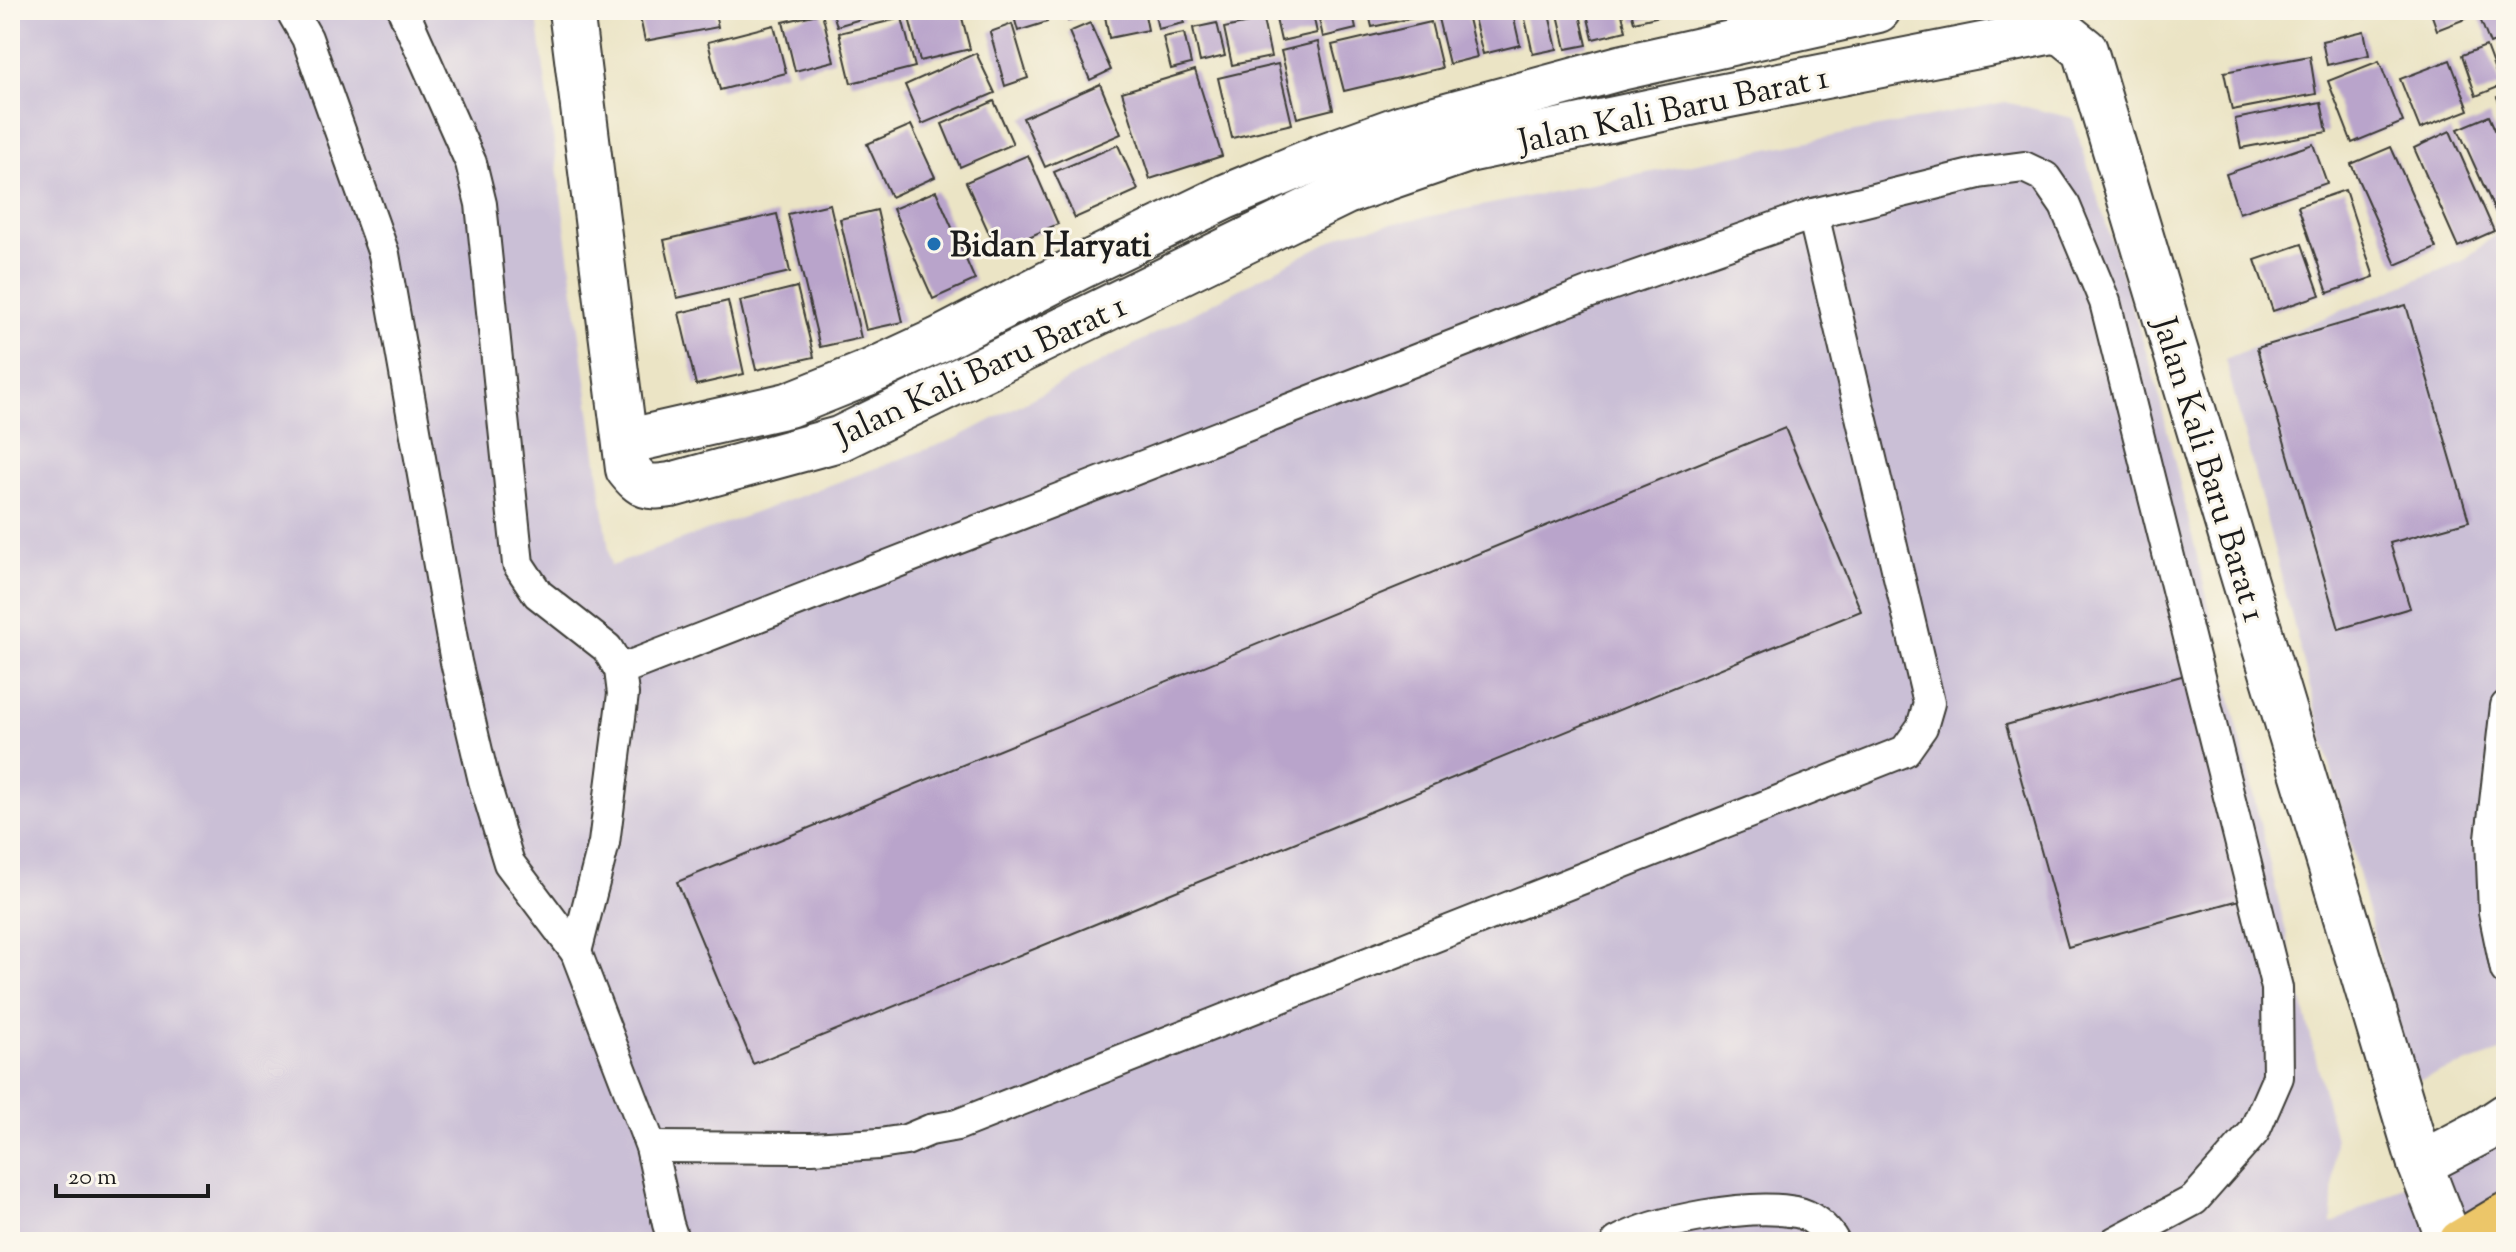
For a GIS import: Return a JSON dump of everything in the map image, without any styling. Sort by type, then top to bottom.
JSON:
[{"type":"highway","points":[[2461,1242],[2506,1215]]},
{"type":"street","name":"Jalan Kali Baru Barat 1","points":[[571,10],[628,469],[639,483],[651,488],[839,439],[1346,192],[1468,150],[2052,21],[2085,50],[2420,1164],[2450,1242]]},
{"type":"street","points":[[625,442],[788,405],[939,340],[1225,197],[1403,127],[1620,68],[1878,10]]},
{"type":"street","points":[[2420,1164],[2506,1116]]},
{"type":"lane","points":[[291,10],[307,38],[384,254],[456,662],[484,781],[509,863],[576,952],[651,1147],[674,1242]]},
{"type":"lane","points":[[403,10],[471,163],[481,204],[518,564],[538,594],[607,648],[620,670],[623,694],[604,843],[576,952]]},
{"type":"lane","points":[[620,670],[1585,294],[1813,214],[1979,173],[2024,167],[2045,177],[2065,206],[2105,302],[2277,988],[2278,1077],[2254,1132],[2194,1200],[2115,1242]]},
{"type":"lane","points":[[651,1147],[812,1148],[879,1144],[906,1140],[930,1130],[957,1125],[1905,751],[1922,727],[1929,703],[1813,214]]},
{"type":"lane","points":[[2506,706],[2491,838],[2494,912],[2506,970]]},
{"type":"lane","points":[[1617,1242],[1635,1232],[1704,1216],[1763,1210],[1799,1212],[1828,1231],[1834,1242]]},
{"type":"shaded area","points":[[10,10],[536,10],[611,566],[957,438],[1345,233],[2005,102],[2073,118],[2157,387],[2335,1139],[2332,1224],[2506,1133],[2506,1242],[10,1242]]},
{"type":"shaded area","points":[[2506,226],[2506,1050],[2412,1082],[2225,359],[2464,260]]},
{"type":"building","points":[[714,10],[718,27],[645,41],[639,13]]},
{"type":"building","points":[[832,10],[888,10],[888,11],[837,26]]},
{"type":"building","points":[[923,10],[960,10],[970,49],[920,61],[908,14]]},
{"type":"building","points":[[971,10],[992,10],[992,11],[973,17]]},
{"type":"building","points":[[1012,10],[1044,10],[1047,22],[1018,31]]},
{"type":"building","points":[[1064,10],[1100,10],[1100,11],[1068,21]]},
{"type":"building","points":[[1144,10],[1148,30],[1109,38],[1105,16]]},
{"type":"building","points":[[1154,10],[1181,10],[1184,23],[1158,29]]},
{"type":"building","points":[[1187,10],[1211,10],[1212,13],[1189,19]]},
{"type":"building","points":[[1219,10],[1245,10],[1246,11],[1221,17]]},
{"type":"building","points":[[1274,10],[1312,10],[1317,33],[1281,41]]},
{"type":"building","points":[[1352,10],[1356,29],[1323,37],[1318,15]]},
{"type":"building","points":[[1368,10],[1425,10],[1427,15],[1372,27]]},
{"type":"building","points":[[1436,10],[1466,10],[1477,57],[1449,64]]},
{"type":"building","points":[[1472,10],[1512,10],[1520,45],[1483,54]]},
{"type":"building","points":[[1523,10],[1548,10],[1557,49],[1533,54]]},
{"type":"building","points":[[1557,10],[1579,10],[1587,45],[1566,49]]},
{"type":"building","points":[[1586,10],[1621,10],[1626,31],[1593,39]]},
{"type":"building","points":[[1631,10],[1659,10],[1660,16],[1634,22]]},
{"type":"building","points":[[2354,10],[2379,10],[2379,11],[2356,17]]},
{"type":"building","points":[[2430,10],[2470,10],[2473,16],[2437,30]]},
{"type":"building","points":[[2502,10],[2506,20],[2506,38],[2490,44],[2477,11]]},
{"type":"building","points":[[822,13],[834,61],[795,71],[783,22]]},
{"type":"building","points":[[902,18],[915,67],[851,83],[839,33]]},
{"type":"building","points":[[1263,20],[1271,57],[1232,65],[1224,28]]},
{"type":"building","points":[[1431,22],[1442,68],[1344,91],[1332,45]]},
{"type":"building","points":[[1090,23],[1111,70],[1090,80],[1069,32]]},
{"type":"building","points":[[1217,23],[1225,56],[1200,62],[1193,28]]},
{"type":"building","points":[[1012,24],[1028,78],[1005,86],[990,32]]},
{"type":"building","points":[[774,25],[786,73],[720,90],[708,42]]},
{"type":"building","points":[[2364,31],[2369,55],[2327,65],[2322,41]]},
{"type":"building","points":[[1184,33],[1191,64],[1171,69],[1163,37]]},
{"type":"building","points":[[1318,42],[1333,109],[1297,118],[1281,51]]},
{"type":"building","points":[[2486,46],[2501,86],[2476,96],[2462,55]]},
{"type":"building","points":[[976,53],[995,93],[922,124],[905,85]]},
{"type":"building","points":[[2310,56],[2316,94],[2232,110],[2224,72]]},
{"type":"building","points":[[2450,60],[2469,110],[2420,129],[2400,79]]},
{"type":"building","points":[[2379,61],[2403,122],[2352,143],[2328,81]]},
{"type":"building","points":[[1278,64],[1292,124],[1232,138],[1218,78]]},
{"type":"building","points":[[1195,70],[1222,156],[1150,179],[1122,92]]},
{"type":"building","points":[[1100,84],[1121,134],[1045,167],[1023,118]]},
{"type":"building","points":[[2506,94],[2506,119],[2497,97]]},
{"type":"building","points":[[994,101],[1013,144],[960,167],[942,124]]},
{"type":"building","points":[[2321,102],[2327,132],[2241,148],[2235,119]]},
{"type":"building","points":[[2489,116],[2506,155],[2506,210],[2497,215],[2458,129]]},
{"type":"building","points":[[911,125],[935,177],[891,197],[867,144]]},
{"type":"building","points":[[2450,131],[2494,231],[2458,247],[2414,148]]},
{"type":"building","points":[[2313,144],[2327,183],[2239,213],[2226,174]]},
{"type":"building","points":[[1118,145],[1138,190],[1075,218],[1054,172]]},
{"type":"building","points":[[2391,147],[2436,248],[2396,265],[2351,164]]},
{"type":"building","points":[[1028,155],[1058,224],[997,251],[966,182]]},
{"type":"building","points":[[2345,190],[2374,277],[2328,293],[2298,206]]},
{"type":"building","name":"Bidan Haryati","points":[[936,191],[975,280],[933,299],[893,209]]},
{"type":"building","points":[[830,204],[861,338],[820,347],[788,214]]},
{"type":"building","points":[[877,210],[903,322],[866,330],[840,219]]},
{"type":"building","points":[[777,214],[790,272],[677,298],[664,240]]},
{"type":"building","points":[[2302,244],[2320,295],[2273,311],[2255,260]]},
{"type":"building","points":[[797,287],[814,357],[756,370],[740,301]]},
{"type":"building","points":[[728,301],[744,374],[696,385],[679,313]]},
{"type":"building","points":[[2406,305],[2469,521],[2390,543],[2410,608],[2339,629],[2257,348]]},
{"type":"building","points":[[1785,428],[1861,611],[753,1064],[677,882]]},
{"type":"building","points":[[2185,675],[2247,898],[2068,947],[2006,725]]},
{"type":"place","name":"Bidan Haryati","points":[[934,244]]}]
